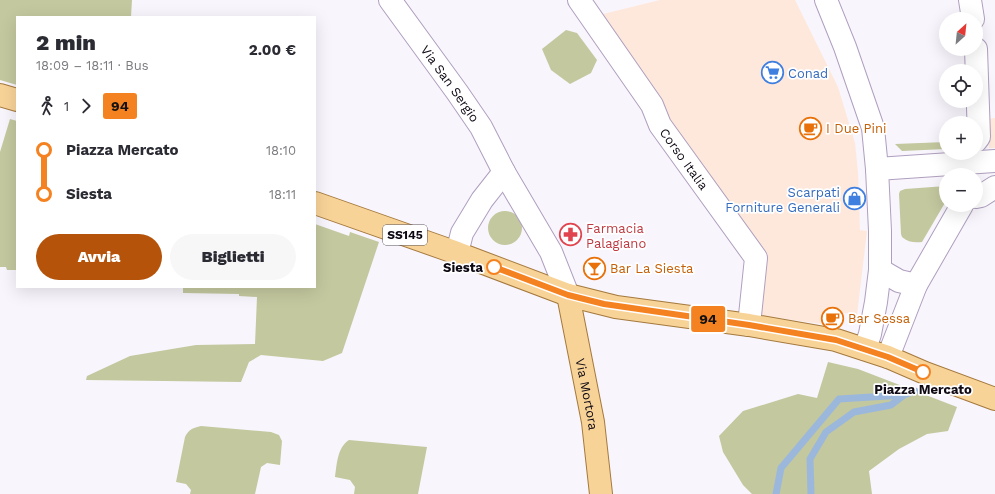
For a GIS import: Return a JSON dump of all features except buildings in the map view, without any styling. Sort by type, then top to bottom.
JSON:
[{"type":"main road","points":[[0,95],[16,100]]},
{"type":"main road","name":"SS145","points":[[316,203],[457,253],[568,295],[616,307],[749,325],[836,340],[888,357],[925,373],[995,399]]},
{"type":"main road","name":"Via Mortora","points":[[568,295],[593,422],[601,494]]},
{"type":"street","name":"Via San Sergio","points":[[390,0],[481,127],[504,172],[551,252],[568,295]]},
{"type":"street","name":"Corso Italia","points":[[579,0],[652,105],[660,125],[756,258],[749,325]]},
{"type":"street","points":[[826,0],[845,47],[873,128],[877,168],[880,270],[870,334],[865,349]]},
{"type":"street","points":[[970,0],[972,12]]},
{"type":"street","points":[[976,56],[978,116]]},
{"type":"street","points":[[877,168],[995,161]]},
{"type":"street","points":[[457,253],[462,233],[482,200],[504,172]]},
{"type":"street","points":[[983,195],[995,187]]},
{"type":"street","points":[[888,357],[908,283],[957,212]]},
{"type":"street","points":[[880,270],[908,283]]},
{"type":"shaded area","points":[[660,0],[795,0],[838,87],[855,143],[858,172],[860,230],[867,231],[857,315],[839,312],[837,326],[755,315],[763,255],[664,114],[667,111],[599,15]]},
{"type":"shaded area","points":[[995,118],[995,148],[989,148],[988,119]]},
{"type":"green space","points":[[0,0],[132,0],[131,16],[16,16],[16,85],[0,80]]},
{"type":"green space","points":[[566,30],[577,33],[597,60],[591,73],[570,84],[551,70],[542,49]]},
{"type":"green space","points":[[10,119],[16,121],[16,270],[7,270],[6,267],[0,267],[0,152]]},
{"type":"green space","points":[[939,142],[939,149],[902,151],[895,144]]},
{"type":"green space","points":[[939,187],[940,212],[922,242],[911,242],[902,237],[901,234],[899,194],[900,191],[905,189]]},
{"type":"green space","points":[[502,211],[508,211],[512,212],[519,218],[522,228],[521,235],[515,242],[508,245],[502,245],[498,244],[491,238],[488,231],[488,225],[489,221],[495,214]]},
{"type":"green space","points":[[316,224],[349,236],[350,232],[379,242],[342,353],[323,361],[261,355],[249,362],[241,382],[86,380],[87,376],[130,356],[196,345],[255,344],[257,297],[239,296],[239,294],[183,293],[183,288],[316,288]]},
{"type":"green space","points":[[828,362],[858,369],[957,407],[948,431],[927,434],[899,449],[869,471],[872,494],[752,494],[743,485],[723,452],[719,436],[743,411],[798,394],[817,398]]},
{"type":"green space","points":[[201,426],[271,432],[279,435],[282,441],[280,465],[267,463],[261,467],[255,494],[190,494],[191,490],[186,484],[176,482],[185,437],[192,429]]},
{"type":"green space","points":[[349,440],[427,447],[418,494],[354,494],[355,487],[350,480],[335,477],[340,452],[345,443]]},
{"type":"waterway","points":[[776,494],[781,468],[839,399],[904,395],[915,391]]},
{"type":"waterway","points":[[811,494],[810,459],[826,432],[854,412],[891,405],[904,395]]},
{"type":"bus line","name":"94","points":[[494,267],[568,295],[592,302],[623,308],[749,325],[836,340],[888,357],[923,372]]},
{"type":"place","name":"Conad","points":[[772,73]]},
{"type":"place","name":"I Due Pini","points":[[811,128]]},
{"type":"place","name":"Scarpati Forniture Generali","points":[[855,199]]},
{"type":"place","name":"Farmacia Palagiano","points":[[570,235]]},
{"type":"place","name":"Siesta","points":[[494,267]]},
{"type":"place","name":"Bar La Siesta","points":[[594,268]]},
{"type":"place","name":"Bar Sessa","points":[[832,318]]},
{"type":"place","name":"Piazza Mercato","points":[[923,372]]}]
